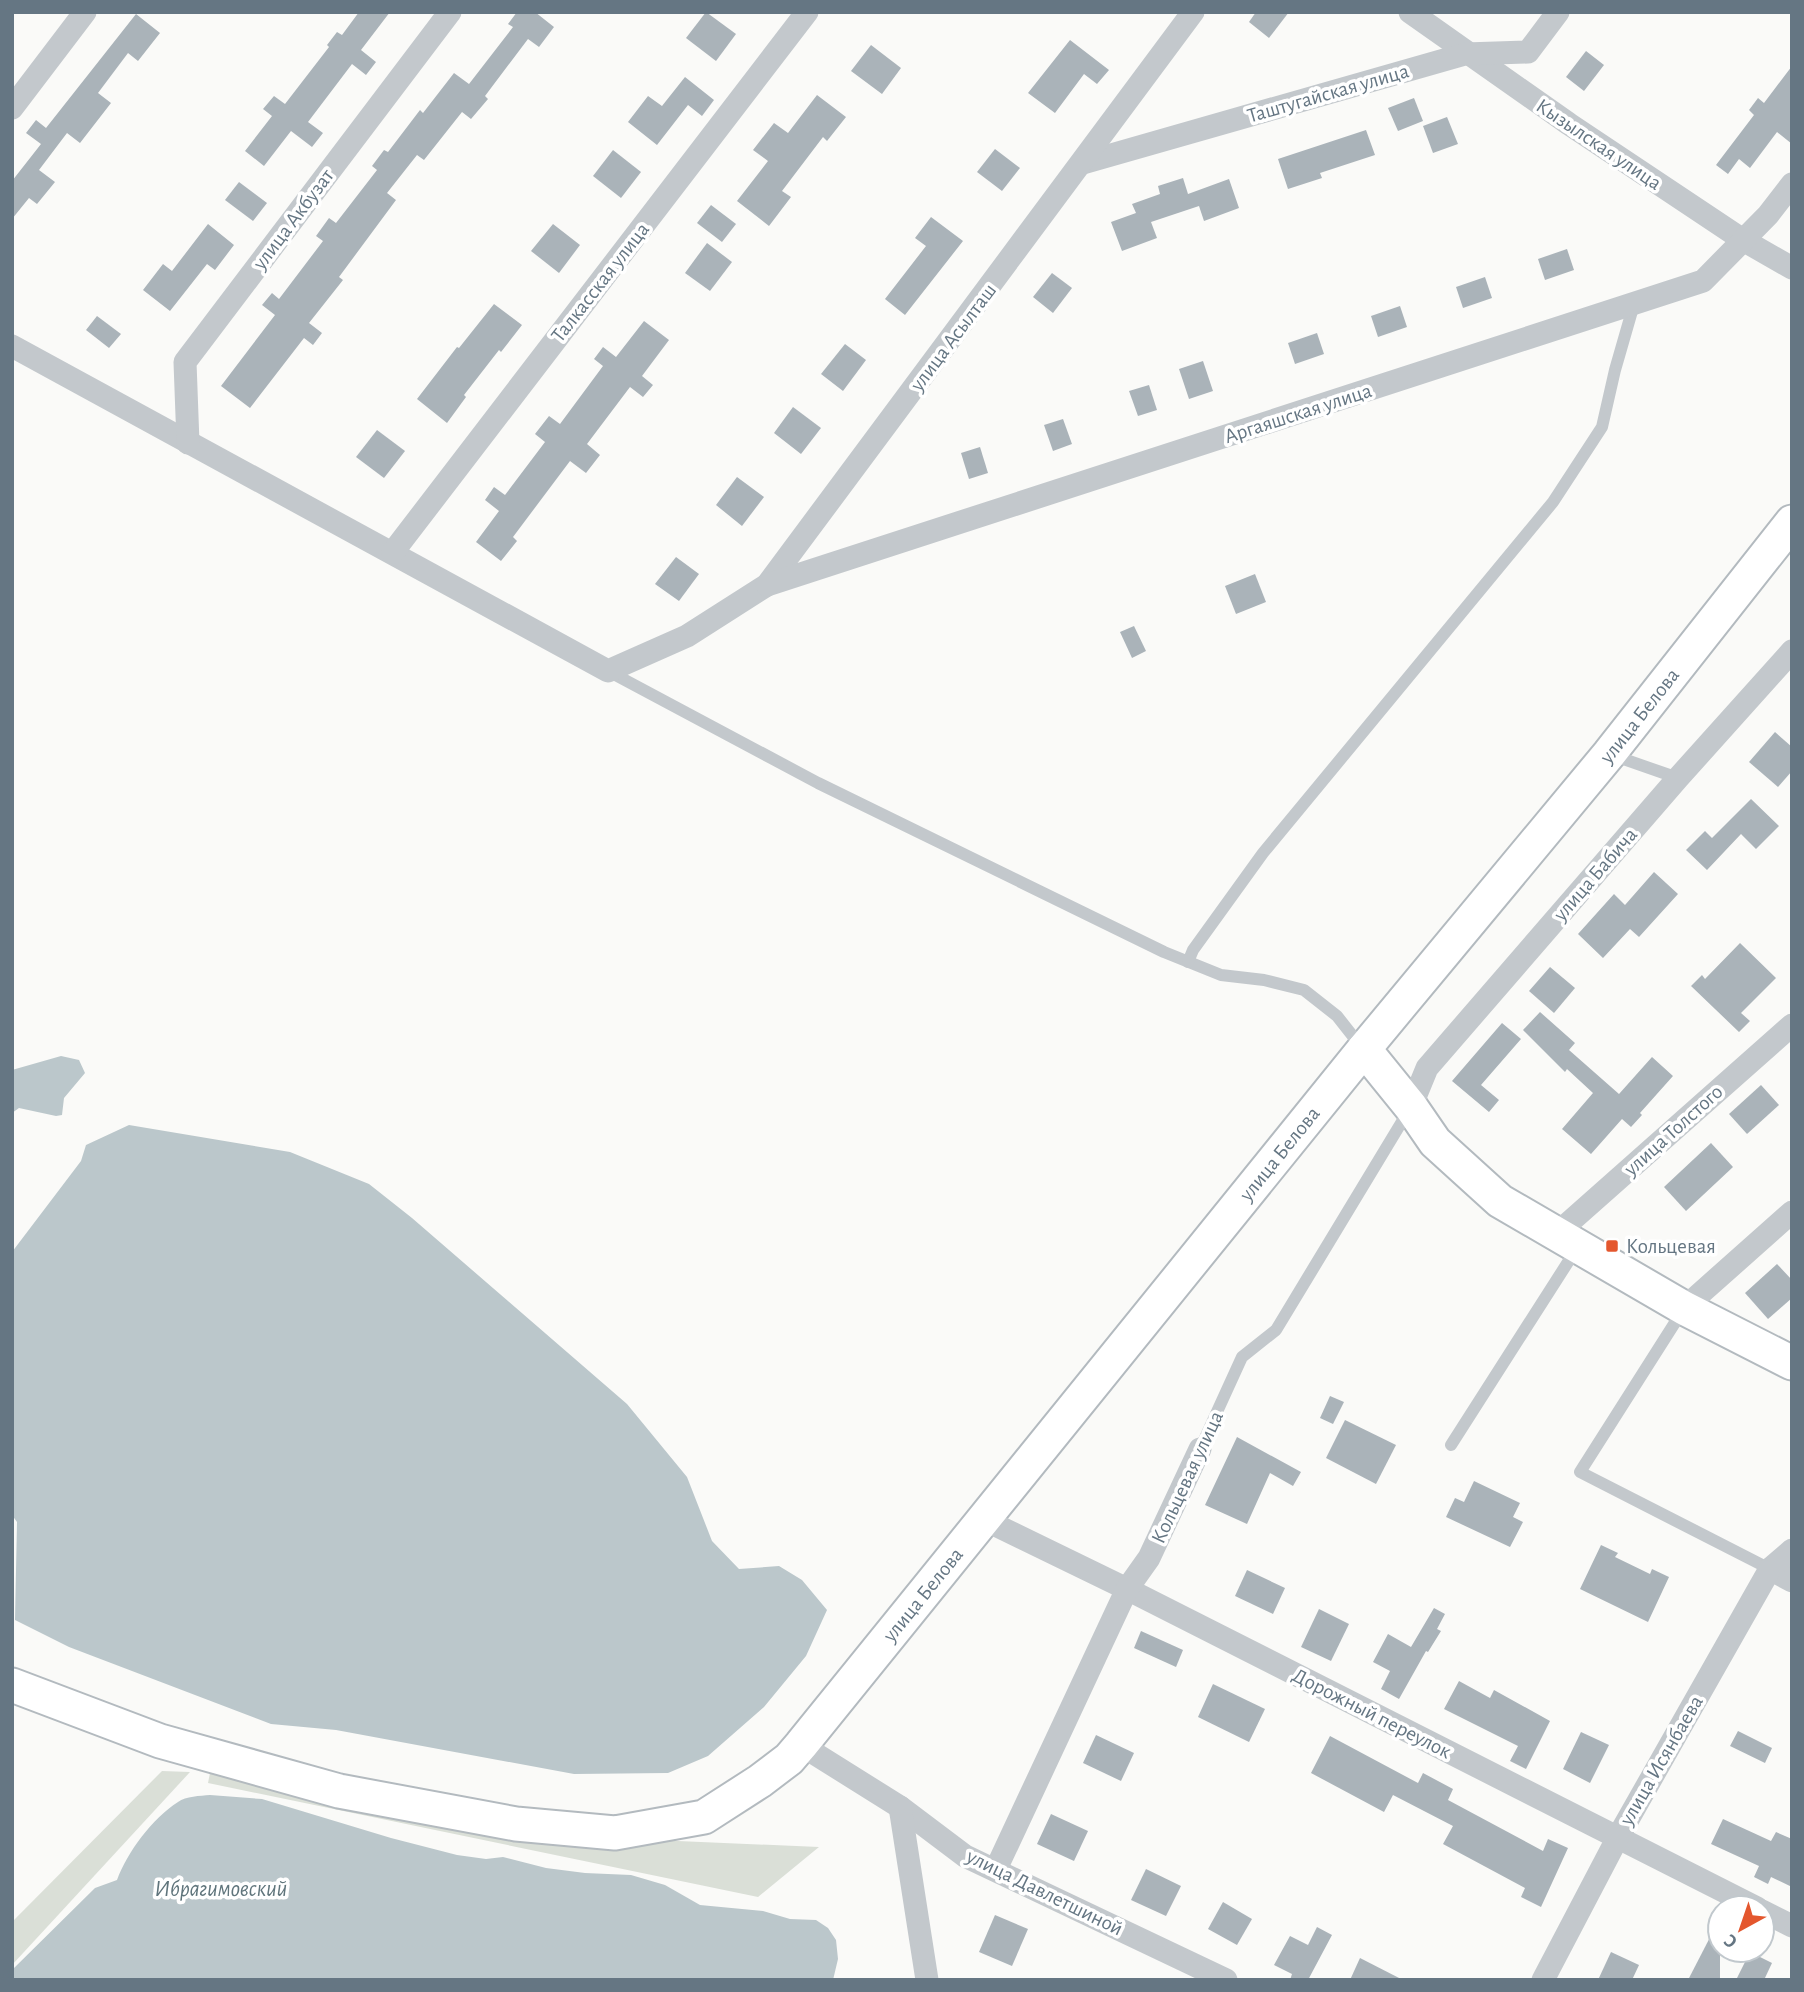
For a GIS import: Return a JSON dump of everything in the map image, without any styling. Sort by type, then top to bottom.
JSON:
[{"type":"main road","name":"улица Белова","points":[[12,1685],[160,1741],[339,1791],[516,1824],[615,1833],[704,1817],[761,1781],[789,1759],[801,1745],[1364,1049],[1609,754],[1792,522]]},
{"type":"main road","points":[[1364,1049],[1411,1107],[1435,1142],[1500,1201],[1684,1308],[1792,1363]]},
{"type":"street","points":[[12,108],[85,12]]},
{"type":"street","name":"улица Акбузат","points":[[188,443],[186,362],[450,12]]},
{"type":"street","name":"Талкасская улица","points":[[393,552],[807,12]]},
{"type":"street","name":"улица Асылташ","points":[[608,671],[687,636],[767,585],[1194,12]]},
{"type":"street","name":"Кызылская улица","points":[[1410,12],[1465,54],[1743,240],[1792,268]]},
{"type":"street","name":"Таштугайская улица","points":[[1083,163],[1465,54],[1528,52],[1558,12]]},
{"type":"street","name":"Аргаяшская улица","points":[[767,585],[1703,281],[1768,215],[1792,184]]},
{"type":"street","points":[[12,345],[608,671]]},
{"type":"street","name":"улица Бабича","points":[[1411,1107],[1427,1068],[1678,778],[1792,651]]},
{"type":"street","name":"улица Толстого","points":[[1566,1241],[1792,1025]]},
{"type":"street","points":[[1684,1308],[1792,1212]]},
{"type":"street","name":"Кольцевая улица","points":[[996,1869],[1127,1589],[1149,1558],[1200,1449]]},
{"type":"street","name":"Дорожный переулок","points":[[985,1520],[1730,1894]]},
{"type":"street","name":"улица Исянбаева","points":[[1544,1980],[1618,1837],[1770,1569],[1792,1550]]},
{"type":"street","points":[[1770,1569],[1792,1581]]},
{"type":"street","name":"улица Давлетшиной","points":[[801,1745],[900,1807],[965,1856],[1226,1980]]},
{"type":"street","points":[[900,1807],[927,1980]]},
{"type":"street","points":[[1776,1918],[1792,1926]]},
{"type":"lane","points":[[1188,962],[1193,950],[1263,853],[1553,502],[1602,427],[1634,303]]},
{"type":"lane","points":[[608,671],[818,783],[1164,952],[1221,975],[1265,980],[1304,990],[1337,1016],[1364,1049]]},
{"type":"lane","points":[[1609,754],[1678,778]]},
{"type":"lane","name":"Кольцевая улица","points":[[1200,1449],[1242,1357],[1276,1330],[1411,1107]]},
{"type":"lane","points":[[1451,1445],[1566,1241]]},
{"type":"lane","points":[[1684,1308],[1580,1472],[1770,1569]]},
{"type":"shaded area","points":[[212,1763],[632,1839],[819,1847],[758,1897],[208,1783]]},
{"type":"shaded area","points":[[162,1771],[190,1772],[12,1965],[12,1922]]},
{"type":"water","points":[[61,1056],[79,1060],[85,1073],[64,1098],[62,1115],[19,1108],[12,1113],[12,1070]]},
{"type":"water","points":[[129,1125],[290,1152],[369,1184],[627,1404],[687,1477],[712,1541],[739,1569],[779,1566],[802,1580],[827,1610],[806,1656],[764,1707],[708,1756],[668,1773],[574,1774],[336,1730],[271,1724],[69,1647],[15,1620],[17,1522],[12,1515],[12,1252],[81,1161],[86,1145]]},
{"type":"water","name":"Ибрагимовский","points":[[210,1795],[262,1799],[457,1855],[486,1859],[503,1857],[546,1868],[585,1873],[631,1875],[665,1885],[700,1905],[763,1911],[790,1919],[816,1920],[828,1928],[836,1940],[838,1959],[833,1980],[12,1980],[12,1970],[95,1888],[117,1880],[134,1847],[159,1817],[181,1800]]},
{"type":"building","points":[[359,12],[390,12],[361,50],[376,62],[366,75],[352,64],[308,122],[323,133],[312,147],[291,131],[264,166],[245,151],[272,116],[263,109],[274,96],[285,104],[329,47],[327,45],[337,32],[342,35]]},
{"type":"building","points":[[517,12],[535,12],[554,27],[539,47],[528,39],[485,96],[488,99],[471,119],[462,112],[424,160],[417,155],[387,193],[396,200],[339,277],[343,280],[309,323],[322,333],[313,345],[304,338],[250,408],[221,386],[275,315],[262,305],[272,293],[279,299],[323,241],[316,236],[329,218],[336,223],[377,170],[372,166],[384,150],[388,152],[420,110],[423,113],[454,73],[469,84],[513,27],[508,24]]},
{"type":"building","points":[[706,12],[736,34],[716,61],[686,38]]},
{"type":"building","points":[[1256,12],[1289,12],[1269,38],[1249,22]]},
{"type":"building","points":[[136,14],[160,33],[138,61],[128,53],[98,93],[111,103],[80,143],[67,133],[39,170],[55,182],[37,204],[29,198],[12,219],[12,181],[41,144],[26,133],[36,120],[46,128]]},
{"type":"building","points":[[1070,40],[1109,70],[1097,84],[1084,74],[1055,113],[1028,93]]},
{"type":"building","points":[[871,45],[901,68],[882,94],[851,71]]},
{"type":"building","points":[[1586,51],[1604,65],[1584,91],[1566,77]]},
{"type":"building","points":[[1792,66],[1792,144],[1777,132],[1750,168],[1739,159],[1728,174],[1716,165],[1754,115],[1749,110],[1758,98],[1764,103]]},
{"type":"building","points":[[685,77],[714,100],[702,116],[688,105],[657,145],[628,122],[648,96],[662,106]]},
{"type":"building","points":[[817,95],[846,117],[827,141],[823,137],[782,191],[791,197],[769,226],[737,201],[768,161],[753,150],[774,123],[788,133]]},
{"type":"building","points":[[1414,98],[1423,121],[1398,131],[1388,108]]},
{"type":"building","points":[[1447,117],[1458,144],[1433,153],[1423,126]]},
{"type":"building","points":[[1366,130],[1375,155],[1320,173],[1322,178],[1288,189],[1278,159]]},
{"type":"building","points":[[995,149],[1020,168],[1002,191],[977,172]]},
{"type":"building","points":[[613,150],[641,172],[621,198],[593,176]]},
{"type":"building","points":[[1183,178],[1188,194],[1229,179],[1239,208],[1204,221],[1199,206],[1151,222],[1157,238],[1122,251],[1111,222],[1136,213],[1132,204],[1160,194],[1158,186]]},
{"type":"building","points":[[239,182],[267,203],[253,221],[225,200]]},
{"type":"building","points":[[711,205],[736,224],[722,242],[697,223]]},
{"type":"building","points":[[931,217],[963,241],[905,315],[885,299],[926,246],[915,238]]},
{"type":"building","points":[[208,224],[234,245],[215,270],[207,264],[170,311],[143,290],[163,264],[172,271]]},
{"type":"building","points":[[553,224],[580,245],[559,273],[531,251]]},
{"type":"building","points":[[707,243],[732,262],[710,291],[685,273]]},
{"type":"building","points":[[1567,249],[1574,270],[1545,280],[1538,259]]},
{"type":"building","points":[[1052,273],[1072,288],[1053,313],[1033,297]]},
{"type":"building","points":[[1485,277],[1492,298],[1463,308],[1456,287]]},
{"type":"building","points":[[494,304],[522,325],[464,395],[466,397],[447,423],[417,399]]},
{"type":"building","points":[[1400,306],[1407,327],[1378,337],[1371,316]]},
{"type":"building","points":[[97,316],[121,334],[109,348],[86,330]]},
{"type":"building","points":[[644,321],[669,340],[642,376],[653,385],[643,397],[630,387],[587,444],[600,455],[586,473],[570,461],[513,537],[517,541],[501,561],[476,542],[499,511],[485,500],[494,487],[505,495],[545,442],[535,434],[549,416],[560,424],[603,366],[594,359],[603,347],[616,357]]},
{"type":"building","points":[[1317,333],[1324,354],[1295,364],[1288,343]]},
{"type":"building","points":[[845,344],[866,360],[843,391],[821,374]]},
{"type":"building","points":[[1203,361],[1213,391],[1189,399],[1179,369]]},
{"type":"building","points":[[1149,385],[1157,410],[1138,416],[1129,391]]},
{"type":"building","points":[[793,407],[821,428],[801,454],[774,433]]},
{"type":"building","points":[[1063,419],[1072,444],[1053,451],[1044,425]]},
{"type":"building","points":[[377,430],[405,451],[384,478],[356,457]]},
{"type":"building","points":[[980,447],[988,473],[969,479],[961,453]]},
{"type":"building","points":[[737,477],[764,497],[742,526],[716,505]]},
{"type":"building","points":[[676,557],[699,574],[679,601],[655,584]]},
{"type":"building","points":[[1255,574],[1266,602],[1236,614],[1225,586]]},
{"type":"building","points":[[1134,626],[1146,651],[1132,658],[1120,632]]},
{"type":"building","points":[[1775,732],[1792,747],[1792,771],[1778,787],[1749,762]]},
{"type":"building","points":[[1751,799],[1779,826],[1756,849],[1741,834],[1707,870],[1686,850],[1705,831],[1712,838]]},
{"type":"building","points":[[1654,872],[1678,894],[1639,937],[1630,929],[1603,958],[1578,934],[1614,894],[1625,905]]},
{"type":"building","points":[[1740,943],[1776,978],[1741,1013],[1750,1021],[1739,1032],[1691,986],[1702,975],[1705,979]]},
{"type":"building","points":[[1550,967],[1575,988],[1554,1013],[1529,991]]},
{"type":"building","points":[[1540,1012],[1575,1043],[1569,1050],[1619,1094],[1652,1057],[1673,1076],[1631,1127],[1622,1119],[1591,1154],[1562,1129],[1593,1093],[1567,1069],[1565,1072],[1523,1030]]},
{"type":"building","points":[[1502,1023],[1521,1039],[1481,1085],[1499,1100],[1489,1112],[1452,1081]]},
{"type":"building","points":[[1761,1085],[1779,1105],[1747,1134],[1729,1114]]},
{"type":"building","points":[[1711,1143],[1733,1167],[1686,1211],[1664,1187]]},
{"type":"building","points":[[1777,1264],[1792,1280],[1792,1298],[1768,1319],[1745,1293]]},
{"type":"building","points":[[1330,1396],[1344,1402],[1333,1424],[1320,1418]]},
{"type":"building","points":[[1345,1420],[1396,1445],[1376,1484],[1326,1458]]},
{"type":"building","points":[[1237,1437],[1301,1472],[1293,1486],[1270,1473],[1247,1524],[1205,1505]]},
{"type":"building","points":[[1474,1481],[1520,1503],[1513,1517],[1523,1522],[1510,1547],[1446,1517],[1455,1498],[1464,1502]]},
{"type":"building","points":[[1601,1545],[1618,1553],[1615,1557],[1650,1574],[1652,1569],[1669,1577],[1648,1622],[1580,1589]]},
{"type":"building","points":[[1247,1570],[1285,1588],[1273,1614],[1235,1596]]},
{"type":"building","points":[[1434,1608],[1445,1614],[1437,1629],[1441,1631],[1428,1652],[1426,1651],[1399,1699],[1381,1689],[1390,1671],[1373,1662],[1388,1634],[1411,1647]]},
{"type":"building","points":[[1319,1609],[1349,1624],[1331,1661],[1301,1647]]},
{"type":"building","points":[[1141,1631],[1183,1650],[1176,1667],[1134,1648]]},
{"type":"building","points":[[1459,1681],[1490,1698],[1494,1690],[1550,1721],[1526,1769],[1510,1761],[1518,1746],[1444,1709]]},
{"type":"building","points":[[1213,1684],[1265,1709],[1249,1742],[1198,1717]]},
{"type":"building","points":[[1738,1731],[1772,1748],[1765,1763],[1730,1746]]},
{"type":"building","points":[[1581,1732],[1609,1745],[1590,1783],[1563,1769]]},
{"type":"building","points":[[1096,1735],[1134,1753],[1121,1781],[1083,1763]]},
{"type":"building","points":[[1330,1736],[1418,1783],[1423,1773],[1453,1789],[1448,1800],[1543,1851],[1548,1839],[1568,1848],[1541,1907],[1521,1897],[1525,1888],[1443,1844],[1453,1826],[1393,1795],[1384,1812],[1311,1773]]},
{"type":"building","points":[[1051,1814],[1088,1831],[1074,1861],[1037,1844]]},
{"type":"building","points":[[1723,1819],[1771,1841],[1776,1832],[1792,1839],[1792,1887],[1771,1877],[1768,1884],[1754,1877],[1759,1866],[1711,1844]]},
{"type":"building","points":[[1146,1869],[1181,1886],[1166,1916],[1131,1900]]},
{"type":"building","points":[[1223,1902],[1252,1919],[1237,1945],[1208,1929]]},
{"type":"building","points":[[995,1915],[1028,1929],[1012,1966],[979,1952]]},
{"type":"building","points":[[1317,1927],[1332,1935],[1308,1980],[1290,1980],[1292,1974],[1274,1965],[1290,1936],[1308,1945]]},
{"type":"building","points":[[1706,1945],[1706,1964],[1720,1964],[1720,1980],[1688,1980]]},
{"type":"building","points":[[1611,1952],[1639,1965],[1632,1980],[1598,1980]]},
{"type":"building","points":[[1360,1958],[1403,1980],[1350,1980]]},
{"type":"building","points":[[1744,1964],[1772,1964],[1764,1980],[1736,1980]]},
{"type":"place","name":"Кольцевая","points":[[1612,1246]]}]
